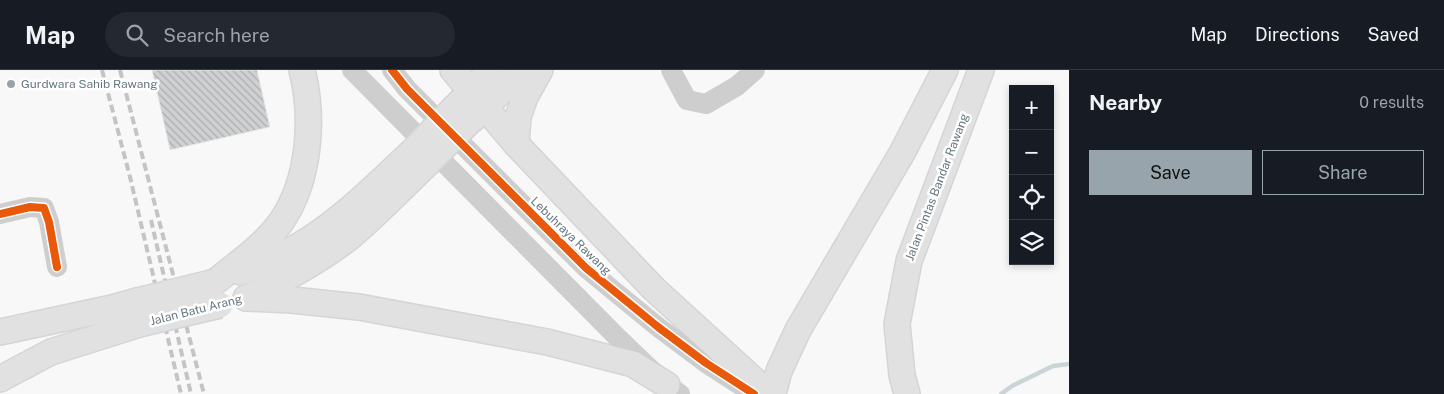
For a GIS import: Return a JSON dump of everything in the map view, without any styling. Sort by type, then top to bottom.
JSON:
[{"type":"main road","points":[[218,294],[280,223],[296,194],[306,158],[309,119],[302,70]]},
{"type":"main road","points":[[453,70],[471,106],[516,144],[654,289],[771,394],[779,371],[798,330],[902,154],[945,70]]},
{"type":"main road","points":[[471,106],[491,70]]},
{"type":"main road","points":[[218,294],[324,229],[421,157],[471,106],[523,70]]},
{"type":"main road","points":[[516,144],[518,117],[525,97],[540,70]]},
{"type":"main road","name":"Jalan Pintas Bandar Rawang","points":[[907,394],[902,375],[898,324],[909,260],[981,70]]},
{"type":"main road","name":"Jalan Batu Arang","points":[[0,380],[51,352],[140,312],[218,294],[246,298],[287,278],[350,237],[377,212],[421,157]]},
{"type":"main road","points":[[246,298],[359,306],[547,342],[633,364],[667,391]]},
{"type":"main road","name":"Jalan Batu Arang","points":[[0,332],[112,308],[140,312]]},
{"type":"street","points":[[352,70],[618,338],[667,391]]},
{"type":"street","name":"Lebuhraya Rawang","points":[[392,70],[407,88],[586,268],[658,327],[706,363],[754,394]]},
{"type":"street","points":[[672,70],[688,100],[706,104],[737,86],[755,70]]},
{"type":"street","points":[[0,214],[30,206],[44,208],[49,222],[57,267]]},
{"type":"building","points":[[152,70],[257,70],[270,127],[170,150]]},
{"type":"waterway","points":[[1001,394],[1012,386],[1053,366],[1069,364]]},
{"type":"railway","points":[[102,70],[130,177],[181,394]]},
{"type":"railway","points":[[120,70],[204,394]]},
{"type":"railway","points":[[151,220],[191,394]]},
{"type":"cycle path","points":[[392,70],[407,89],[586,268],[658,327],[706,363],[754,394]]},
{"type":"cycle path","points":[[0,214],[30,207],[44,208],[49,222],[57,267]]},
{"type":"place","name":"Gurdwara Sahib Rawang","points":[[11,84]]}]
